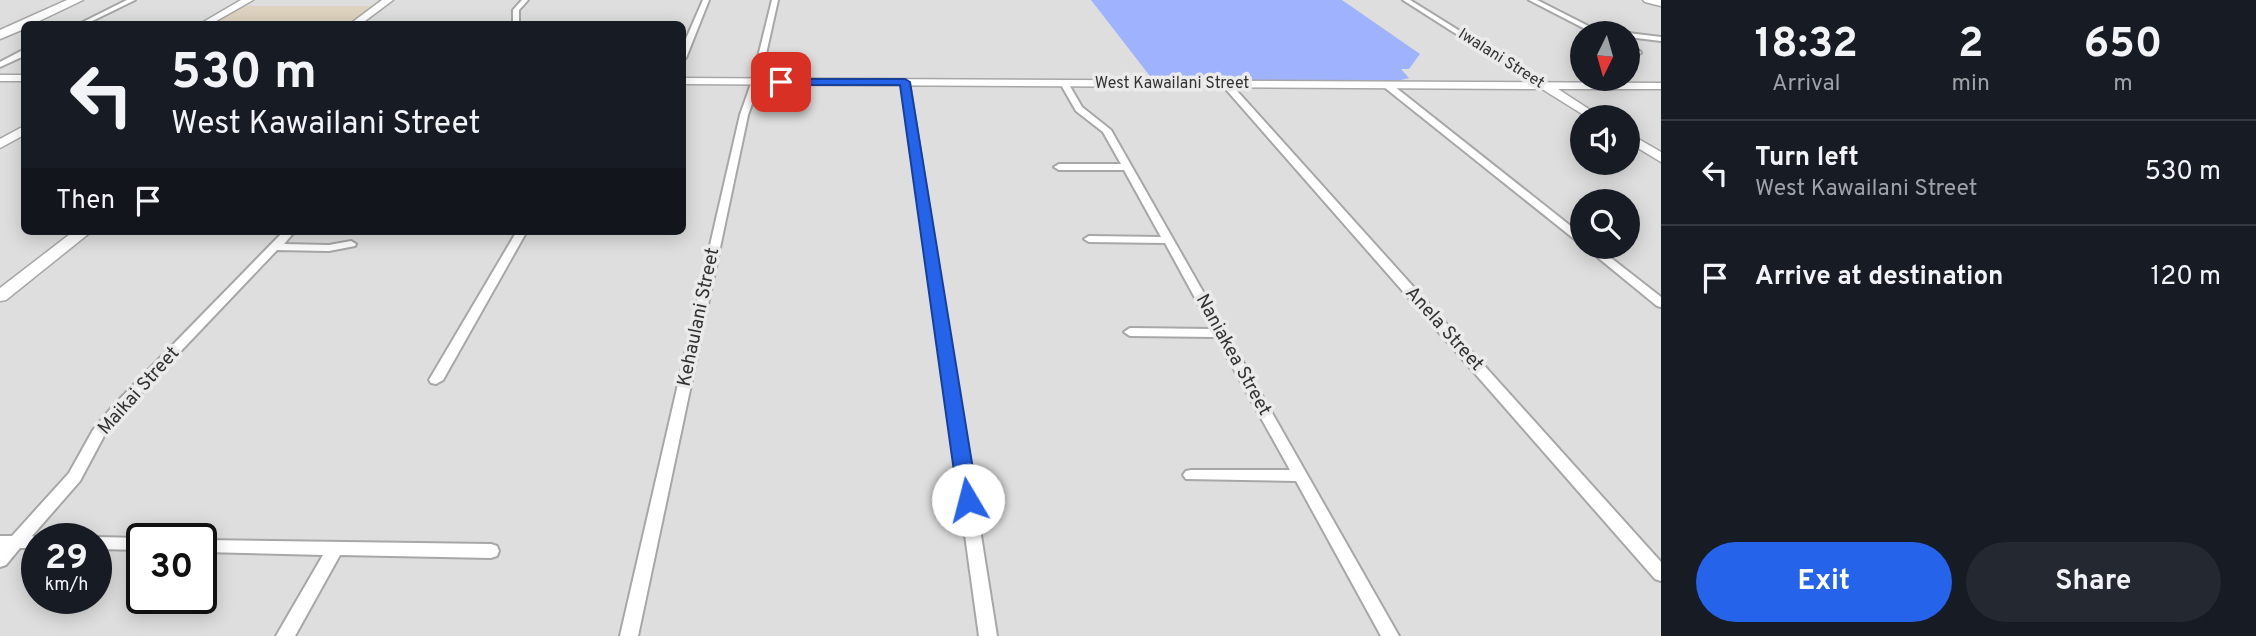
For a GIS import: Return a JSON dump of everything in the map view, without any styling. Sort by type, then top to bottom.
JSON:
[{"type":"highway","points":[[0,28],[64,0]]},
{"type":"highway","points":[[31,21],[77,0]]},
{"type":"highway","points":[[0,35],[21,25]]},
{"type":"street","points":[[88,21],[132,0]]},
{"type":"street","points":[[210,21],[248,0]]},
{"type":"street","points":[[359,21],[387,0]]},
{"type":"street","points":[[516,21],[516,10],[525,0]]},
{"type":"street","points":[[686,48],[706,0]]},
{"type":"street","name":"Kehaulani Street","points":[[629,636],[744,115],[757,81],[775,0]]},
{"type":"street","name":"Iwalani Street","points":[[1406,0],[1575,105]]},
{"type":"street","points":[[1532,0],[1574,21]]},
{"type":"street","points":[[1648,0],[1661,3]]},
{"type":"street","points":[[1640,36],[1661,39]]},
{"type":"street","points":[[0,65],[21,54]]},
{"type":"street","points":[[0,78],[21,78]]},
{"type":"street","name":"West Kawailani Street","points":[[686,81],[1661,86]]},
{"type":"street","points":[[905,82],[988,636]]},
{"type":"street","name":"Naniakea Street","points":[[1064,83],[1079,109],[1107,130],[1390,636]]},
{"type":"street","name":"Anela Street","points":[[1226,84],[1661,574]]},
{"type":"street","points":[[1387,85],[1570,230]]},
{"type":"street","points":[[0,144],[21,132]]},
{"type":"street","points":[[1640,145],[1661,158]]},
{"type":"street","points":[[1059,167],[1128,167]]},
{"type":"street","points":[[0,296],[80,235]]},
{"type":"street","name":"Maikai Street","points":[[0,560],[8,542],[75,477],[110,417],[286,235]]},
{"type":"street","points":[[436,380],[520,235]]},
{"type":"street","points":[[1089,239],[1169,240]]},
{"type":"street","points":[[273,247],[329,248],[351,244]]},
{"type":"street","points":[[1605,259],[1661,303]]},
{"type":"street","points":[[1130,332],[1221,333]]},
{"type":"street","points":[[1191,475],[1301,476]]},
{"type":"street","points":[[217,546],[491,551]]},
{"type":"street","points":[[285,636],[335,549]]},
{"type":"shaded area","points":[[1091,0],[1342,0],[1420,54],[1409,69],[1401,69],[1409,78],[1393,82],[1153,80]]},
{"type":"shaded area","points":[[243,6],[375,6],[354,21],[217,21]]},
{"type":"route","points":[[781,82],[905,82],[968,500]]}]
